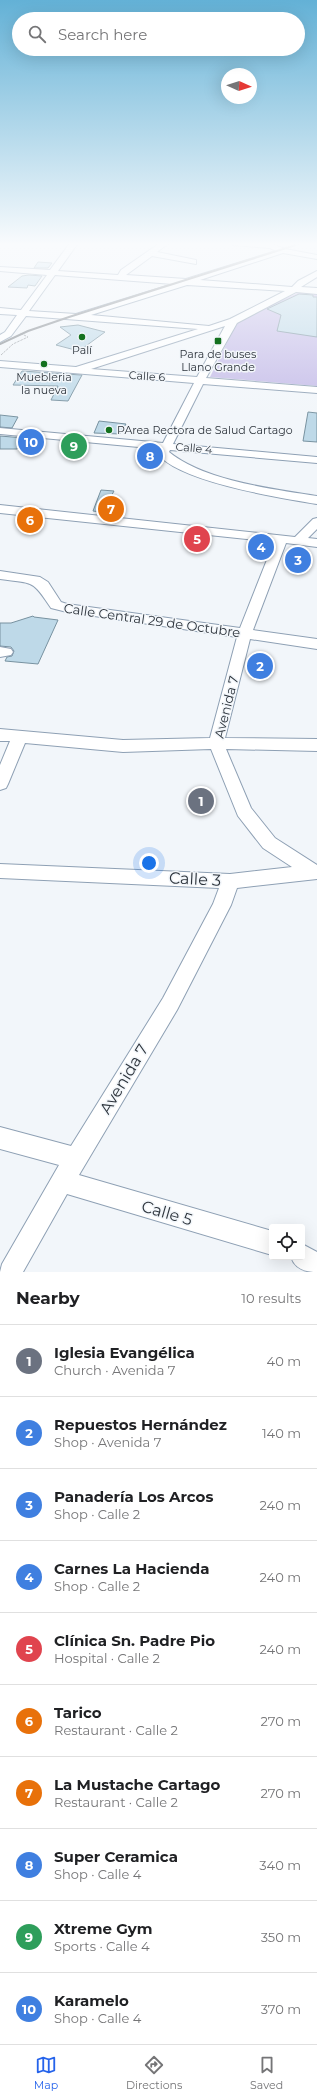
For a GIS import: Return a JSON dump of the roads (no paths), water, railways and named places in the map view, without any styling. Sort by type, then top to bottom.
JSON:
[{"type":"street","points":[[0,339],[8,334],[31,302]]},
{"type":"street","points":[[77,317],[123,302]]},
{"type":"street","points":[[73,371],[213,328],[269,302]]},
{"type":"street","points":[[0,311],[213,328]]},
{"type":"street","points":[[233,320],[200,380],[163,453],[168,459],[198,472],[278,494],[317,500]]},
{"type":"street","name":"Calle 6","points":[[0,364],[317,390]]},
{"type":"street","name":"Calle 4","points":[[0,431],[317,460]]},
{"type":"street","points":[[0,510],[317,543]]},
{"type":"street","points":[[298,541],[317,522]]},
{"type":"street","name":"Avenida 7","points":[[281,539],[245,633],[216,743],[244,811],[269,843],[314,872]]},
{"type":"street","name":"Calle Central 29 de Octubre","points":[[0,575],[35,580],[43,585],[56,605],[67,608],[317,644]]},
{"type":"street","points":[[0,736],[123,746],[216,743],[317,745]]},
{"type":"street","points":[[0,784],[19,738]]},
{"type":"street","name":"Calle 3","points":[[0,871],[230,881],[314,872]]},
{"type":"street","name":"Avenida 7","points":[[10,1272],[62,1181],[170,1004],[222,905],[230,881]]},
{"type":"street","points":[[0,1138],[76,1159]]},
{"type":"street","name":"Calle 5","points":[[62,1181],[269,1242]]},
{"type":"street","points":[[305,1258],[317,1265]]},
{"type":"railway","points":[[0,344],[28,331],[115,302]]},
{"type":"place","name":"Palí","points":[[82,337]]},
{"type":"place","name":"Para de buses Llano Grande","points":[[218,341]]},
{"type":"place","name":"Muebleria la nueva","points":[[44,364]]},
{"type":"place","name":"PArea Rectora de Salud Cartago","points":[[109,430]]},
{"type":"place","name":"Karamelo","points":[[31,442]]},
{"type":"place","name":"Xtreme Gym","points":[[74,446]]},
{"type":"place","name":"Super Ceramica","points":[[150,456]]},
{"type":"place","name":"La Mustache Cartago","points":[[111,509]]},
{"type":"place","name":"Tarico","points":[[30,520]]},
{"type":"place","name":"Clínica Sn. Padre Pio","points":[[197,539]]},
{"type":"place","name":"Carnes La Hacienda","points":[[261,547]]},
{"type":"place","name":"Panadería Los Arcos","points":[[298,560]]},
{"type":"place","name":"Repuestos Hernández","points":[[260,666]]},
{"type":"place","name":"Iglesia Evangélica","points":[[201,801]]}]
